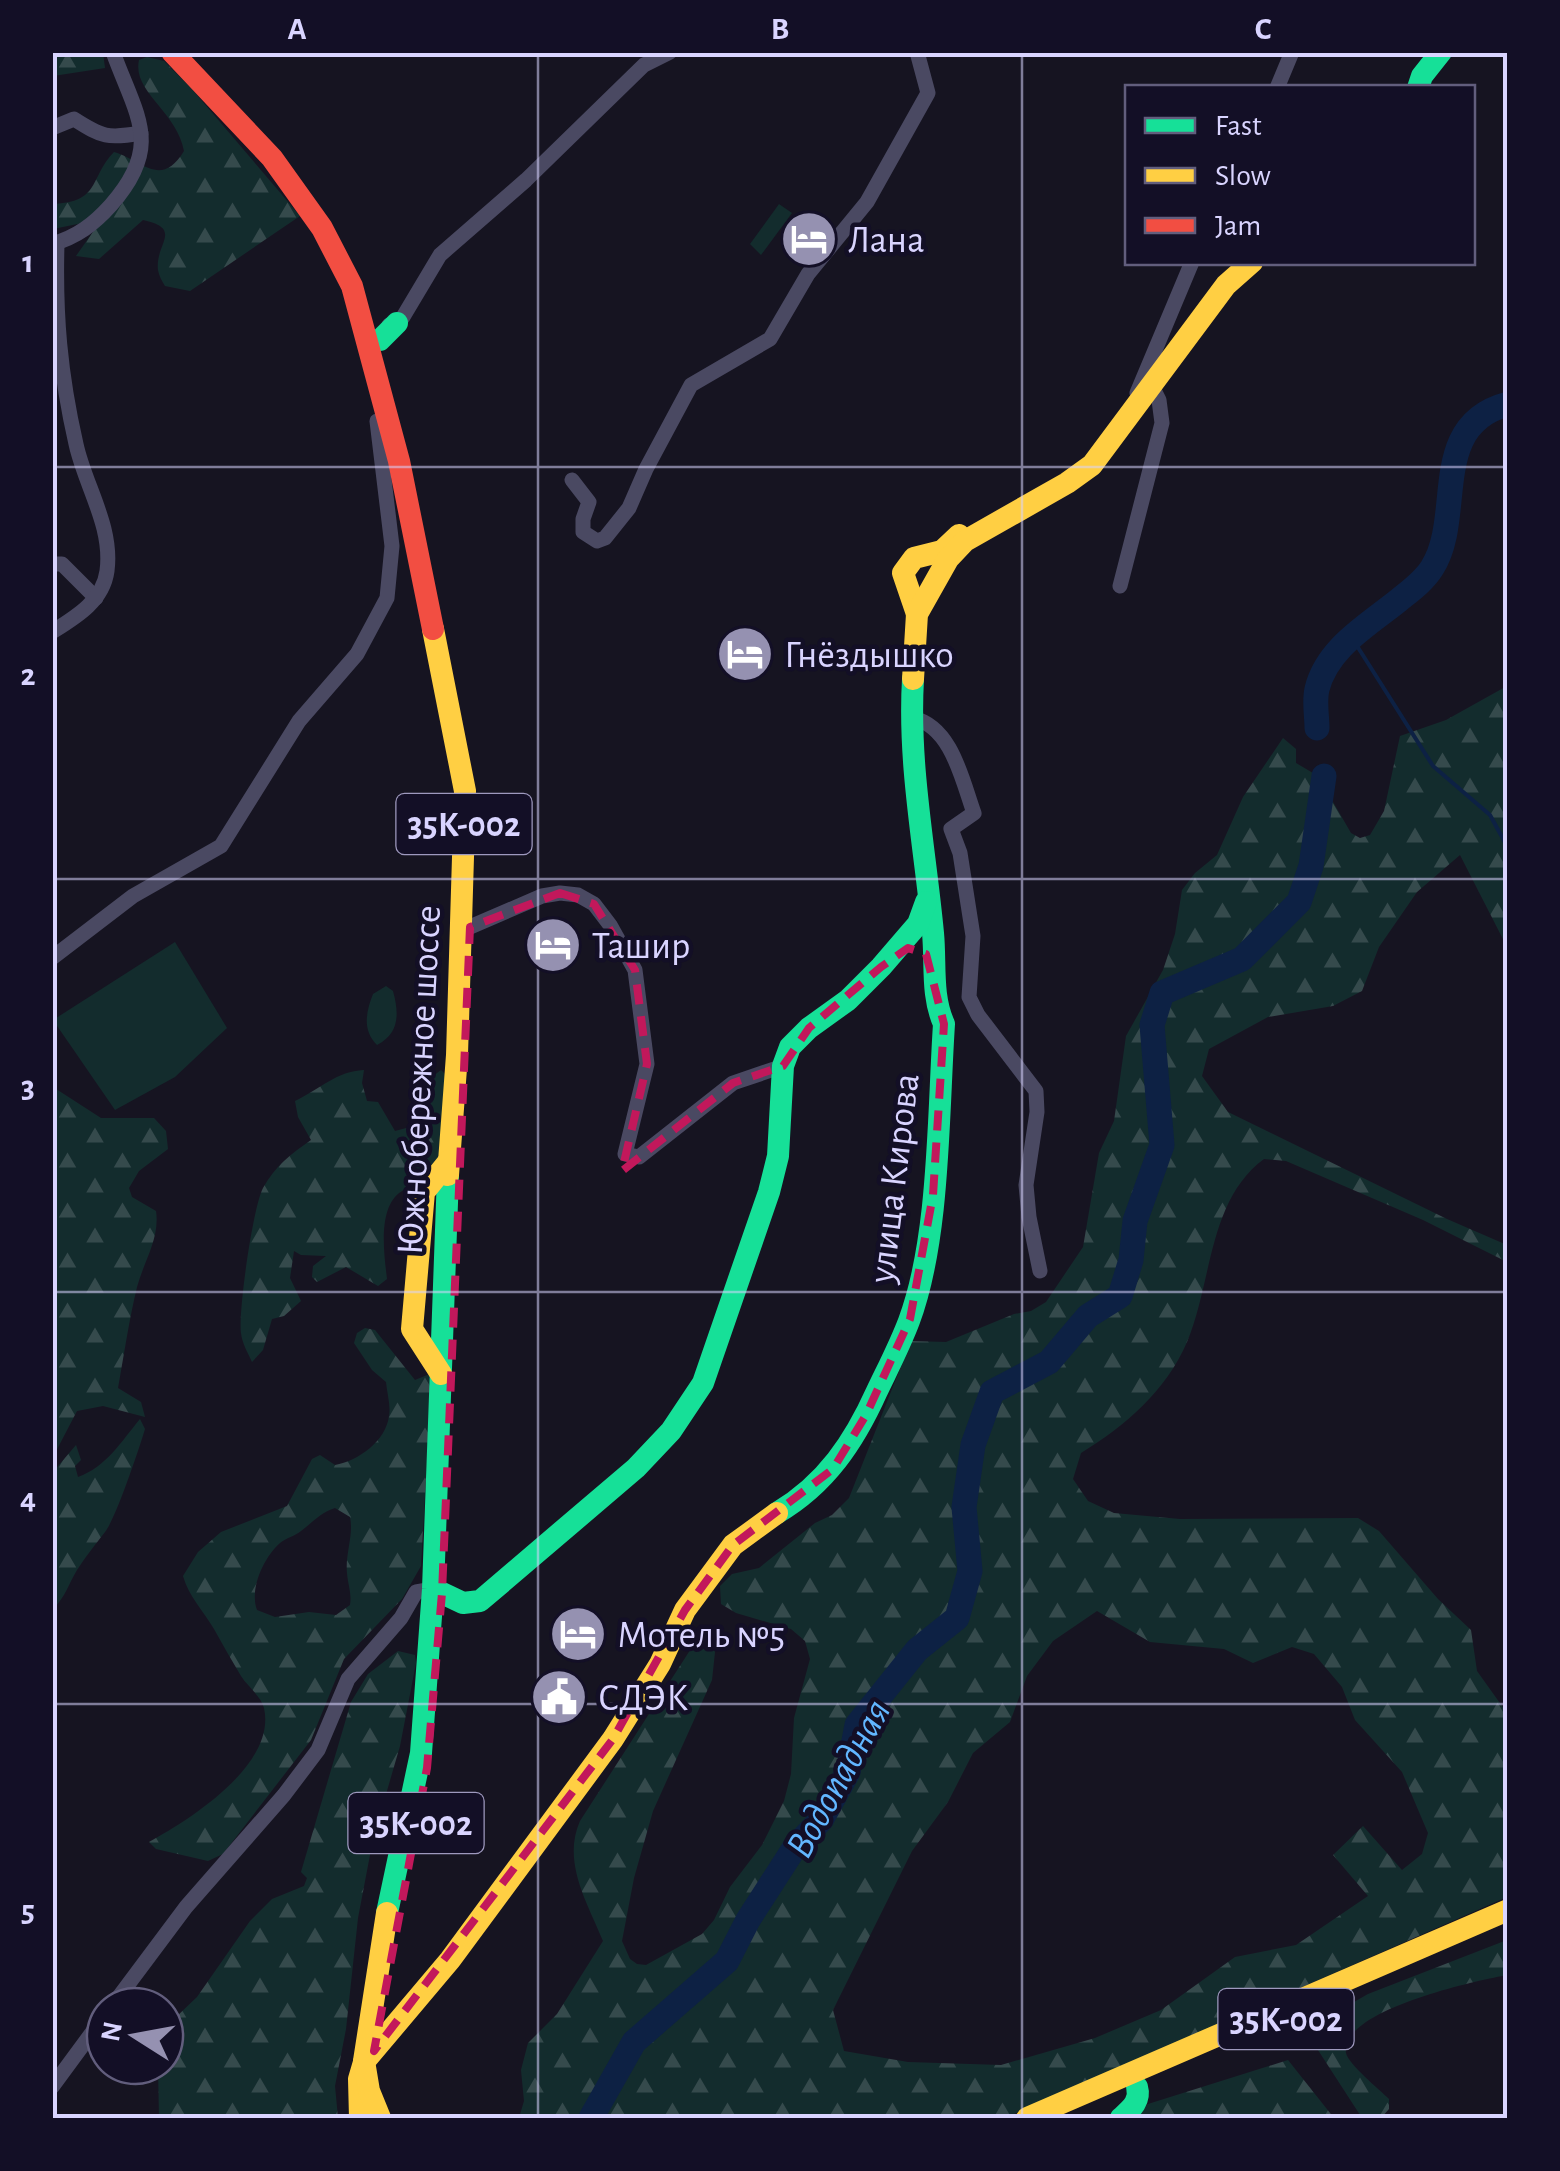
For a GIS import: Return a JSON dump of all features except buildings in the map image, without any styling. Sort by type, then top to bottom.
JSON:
[{"type":"main road","name":"Южнобережное шоссе","points":[[172,52],[272,158],[322,228],[352,286],[399,461],[465,791],[426,1768],[368,2058],[388,2118]]},
{"type":"main road","name":"Южнобережное шоссе","points":[[184,52],[292,167],[389,327],[475,787],[467,1051],[421,1753],[380,1948],[368,2058],[369,2091],[380,2118]]},
{"type":"main road","points":[[1419,85],[1441,52]]},
{"type":"main road","points":[[1143,393],[1226,285],[1249,265]]},
{"type":"main road","name":"улица Кирова","points":[[368,2058],[450,1960],[613,1738],[660,1664],[685,1610],[734,1545],[764,1520],[801,1499],[834,1469],[866,1415],[910,1319],[925,1252],[933,1196],[944,1024],[936,1006],[928,894],[912,767],[918,614],[903,573],[915,556],[924,552],[945,555],[958,536],[1086,461],[1143,393]]},
{"type":"main road","points":[[431,1591],[463,1603],[480,1601],[636,1468],[671,1431],[703,1383],[769,1192],[778,1156],[782,1066],[790,1048],[881,967],[918,924],[928,894]]},
{"type":"main road","points":[[881,967],[908,948],[918,948],[926,954],[936,1006]]},
{"type":"main road","points":[[1436,1947],[1508,1910]]},
{"type":"main road","points":[[1436,1947],[1508,1926]]},
{"type":"main road","name":"35К-002","points":[[1136,2079],[1261,2028],[1436,1947]]},
{"type":"main road","points":[[360,2118],[359,2079],[368,2058]]},
{"type":"main road","points":[[1027,2118],[1136,2079]]},
{"type":"main road","points":[[1063,2118],[1136,2079]]},
{"type":"main road","points":[[1122,2118],[1134,2107],[1139,2094],[1136,2079]]},
{"type":"street","points":[[52,632],[76,618],[96,598],[107,572],[105,528],[77,449],[60,374],[55,244],[87,229],[114,202],[141,162],[141,133],[132,93],[112,52]]},
{"type":"street","points":[[389,327],[440,255],[526,180],[644,65],[670,52]]},
{"type":"street","points":[[572,480],[589,502],[583,532],[596,540],[605,538],[629,508],[692,385],[770,339],[808,274],[867,202],[928,93],[917,52]]},
{"type":"street","points":[[1278,85],[1292,52]]},
{"type":"street","points":[[52,128],[74,119],[98,135],[112,138],[141,133]]},
{"type":"street","points":[[1120,586],[1162,423],[1159,400],[1143,393],[1191,265]]},
{"type":"street","points":[[52,958],[133,896],[221,846],[299,722],[357,654],[387,598],[392,546],[376,410],[380,387]]},
{"type":"street","points":[[52,564],[62,564],[96,598]]},
{"type":"street","points":[[913,718],[937,731],[954,757],[974,812],[951,829],[960,853],[973,936],[969,998],[1036,1092],[1038,1112],[1026,1185],[1040,1271]]},
{"type":"street","points":[[470,927],[542,896],[560,893],[578,895],[594,904],[610,925],[636,970],[648,1064],[626,1154],[639,1158],[733,1083],[782,1066]]},
{"type":"street","points":[[127,1986],[186,1908],[318,1750],[348,1679],[400,1618],[431,1591]]},
{"type":"street","points":[[52,2087],[85,2042]]},
{"type":"highlighted area","points":[[560,893],[594,904],[610,925],[635,970],[647,1064],[622,1171],[733,1083],[783,1066],[809,1028],[881,967],[908,948],[926,954],[944,1024],[933,1195],[910,1319],[866,1415],[833,1469],[733,1545],[685,1610],[613,1739],[374,2051],[427,1768],[442,1593],[470,927]]},
{"type":"green space","points":[[52,53],[103,53],[105,68],[53,76]]},
{"type":"green space","points":[[147,57],[164,61],[191,88],[300,216],[190,291],[165,286],[158,260],[165,233],[155,224],[143,220],[99,259],[76,256],[102,219],[53,229],[53,204],[87,194],[114,152],[159,170],[176,162],[184,151],[173,124],[142,82],[139,60]]},
{"type":"green space","points":[[779,204],[792,213],[761,255],[750,244]]},
{"type":"green space","points":[[1507,686],[1507,947],[1460,855],[1417,892],[1379,947],[1362,991],[1333,1006],[1268,1017],[1209,1049],[1202,1076],[1228,1112],[1507,1245],[1507,1262],[1423,1220],[1286,1161],[1264,1159],[1246,1176],[1222,1219],[1195,1319],[1178,1360],[1143,1406],[1081,1453],[1073,1479],[1088,1501],[1114,1513],[1180,1519],[1358,1518],[1379,1531],[1438,1599],[1471,1630],[1477,1671],[1507,1713],[1507,1897],[1005,2118],[519,2118],[524,2101],[521,2070],[528,2043],[557,2014],[603,1941],[575,1867],[575,1836],[580,1821],[705,1627],[715,1652],[712,1680],[653,1811],[622,1941],[630,1959],[646,1965],[702,1934],[714,1920],[730,1887],[762,1845],[784,1801],[791,1774],[794,1718],[810,1659],[805,1641],[791,1629],[736,1613],[721,1604],[720,1586],[732,1574],[759,1568],[849,1498],[911,1341],[946,1342],[1014,1314],[1031,1311],[1046,1302],[1083,1247],[1099,1153],[1114,1121],[1126,1036],[1163,970],[1175,934],[1182,890],[1217,855],[1243,797],[1283,738],[1296,749],[1296,763],[1318,776],[1351,833],[1360,838],[1370,835],[1384,811],[1400,736],[1446,720]],"holes":[[[1097,1611],[1150,1642],[1224,1649],[1253,1663],[1292,1647],[1314,1654],[1342,1687],[1355,1720],[1402,1772],[1428,1833],[1422,1854],[1402,1870],[1363,1826],[1333,1855],[1368,1896],[1296,1945],[1235,1957],[1161,2010],[1095,2038],[1001,2065],[908,2062],[844,2051],[833,2010],[912,1851],[948,1802],[973,1753],[1010,1722],[1027,1676],[1053,1641]]]},
{"type":"green space","points":[[175,942],[227,1028],[175,1077],[115,1110],[53,1020]]},
{"type":"green space","points":[[386,986],[393,991],[396,1022],[390,1035],[377,1045],[367,1027],[367,1014],[373,994]]},
{"type":"green space","points":[[364,1070],[362,1083],[367,1101],[378,1102],[395,1131],[410,1127],[420,1086],[441,1070],[450,1079],[444,1158],[432,1174],[394,1198],[385,1219],[387,1279],[378,1286],[346,1267],[317,1282],[312,1277],[313,1266],[326,1256],[294,1251],[290,1278],[301,1301],[284,1316],[272,1319],[263,1350],[252,1362],[241,1322],[247,1260],[259,1199],[278,1167],[311,1140],[298,1117],[295,1101],[337,1077]]},
{"type":"green space","points":[[53,1087],[101,1118],[154,1118],[166,1131],[168,1149],[139,1171],[129,1188],[132,1197],[156,1211],[157,1221],[137,1287],[118,1388],[141,1402],[145,1417],[103,1406],[77,1411],[53,1457]]},
{"type":"green space","points":[[365,1328],[375,1330],[415,1380],[432,1373],[421,1566],[402,1599],[344,1659],[311,1740],[223,1854],[208,1861],[156,1849],[149,1842],[206,1805],[244,1770],[264,1729],[262,1704],[241,1676],[183,1576],[198,1552],[221,1532],[287,1506],[312,1459],[320,1455],[335,1465],[344,1463],[383,1434],[389,1412],[386,1382],[372,1370],[354,1343],[357,1333]],"holes":[[[335,1508],[350,1517],[350,1605],[336,1615],[309,1612],[275,1617],[257,1610],[259,1574],[280,1543]]]},
{"type":"green space","points":[[140,1419],[145,1429],[115,1513],[53,1609],[53,1472],[76,1445],[81,1460],[75,1466],[78,1477],[88,1473],[112,1453]]},
{"type":"green space","points":[[398,1651],[415,1655],[400,1746],[373,1839],[358,1918],[346,2029],[335,2086],[338,2118],[159,2118],[158,2086],[185,2086],[185,2008],[250,1921],[272,1899],[304,1886],[307,1878],[301,1872],[351,1702],[368,1674]]},
{"type":"green space","points":[[1507,1940],[1507,1975],[1412,2000],[1364,2024],[1350,2038],[1348,2058],[1389,2099],[1389,2109],[1381,2118],[1362,2118],[1305,2030],[1368,1994]]},
{"type":"green space","points":[[1288,2060],[1334,2118],[1287,2114],[1277,2118],[1128,2118],[1148,2104]]},
{"type":"waterway","name":"Водопадная","points":[[1317,728],[1317,689],[1322,674],[1350,638],[1429,573],[1441,547],[1457,452],[1467,431],[1483,415],[1508,404]]},
{"type":"waterway","points":[[1352,638],[1433,766],[1490,815],[1508,848]]},
{"type":"waterway","name":"Водопадная","points":[[591,2118],[634,2042],[727,1961],[748,1920],[795,1847],[821,1820],[848,1772],[857,1725],[917,1650],[957,1618],[970,1571],[964,1507],[973,1445],[992,1392],[1049,1362],[1088,1316],[1120,1296],[1131,1260],[1135,1221],[1162,1145],[1152,1025],[1162,993],[1242,959],[1299,902],[1311,866],[1324,776]]},
{"type":"traffic: fast","points":[[1419,85],[1441,52]]},
{"type":"traffic: fast","points":[[380,340],[397,323]]},
{"type":"traffic: fast","points":[[777,1513],[824,1475],[859,1428],[909,1321],[927,1252],[936,1175],[944,1024],[936,991],[915,775],[913,679]]},
{"type":"traffic: fast","points":[[442,1593],[463,1603],[480,1601],[636,1468],[671,1431],[703,1383],[769,1192],[778,1156],[783,1066],[790,1047],[881,967],[918,924],[926,902]]},
{"type":"traffic: fast","points":[[387,1913],[421,1753],[433,1589],[448,1175]]},
{"type":"traffic: fast","points":[[1121,2118],[1136,2101],[1137,2087]]},
{"type":"traffic: slow","points":[[913,679],[917,614],[948,559],[965,541],[1092,465],[1226,285],[1249,265]]},
{"type":"traffic: slow","points":[[917,614],[903,573],[914,558],[942,551],[959,535]]},
{"type":"traffic: slow","points":[[433,629],[465,791],[457,1055],[448,1175]]},
{"type":"traffic: slow","points":[[441,1374],[412,1329],[424,1192],[449,1161]]},
{"type":"traffic: slow","points":[[360,2118],[359,2079],[364,2062],[450,1960],[613,1739],[660,1664],[685,1610],[733,1545],[777,1513]]},
{"type":"traffic: slow","points":[[1027,2118],[1508,1910]]},
{"type":"traffic: slow","points":[[380,2118],[369,2091],[364,2061],[387,1913]]},
{"type":"traffic: jam","points":[[172,52],[272,158],[322,228],[352,286],[399,461],[433,629]]},
{"type":"place","name":"Лана","points":[[809,239]]},
{"type":"place","name":"Гнёздышко","points":[[745,654]]},
{"type":"place","name":"Ташир","points":[[553,945]]},
{"type":"place","name":"Мотель №5","points":[[578,1634]]},
{"type":"place","name":"СДЭК","points":[[559,1697]]}]
